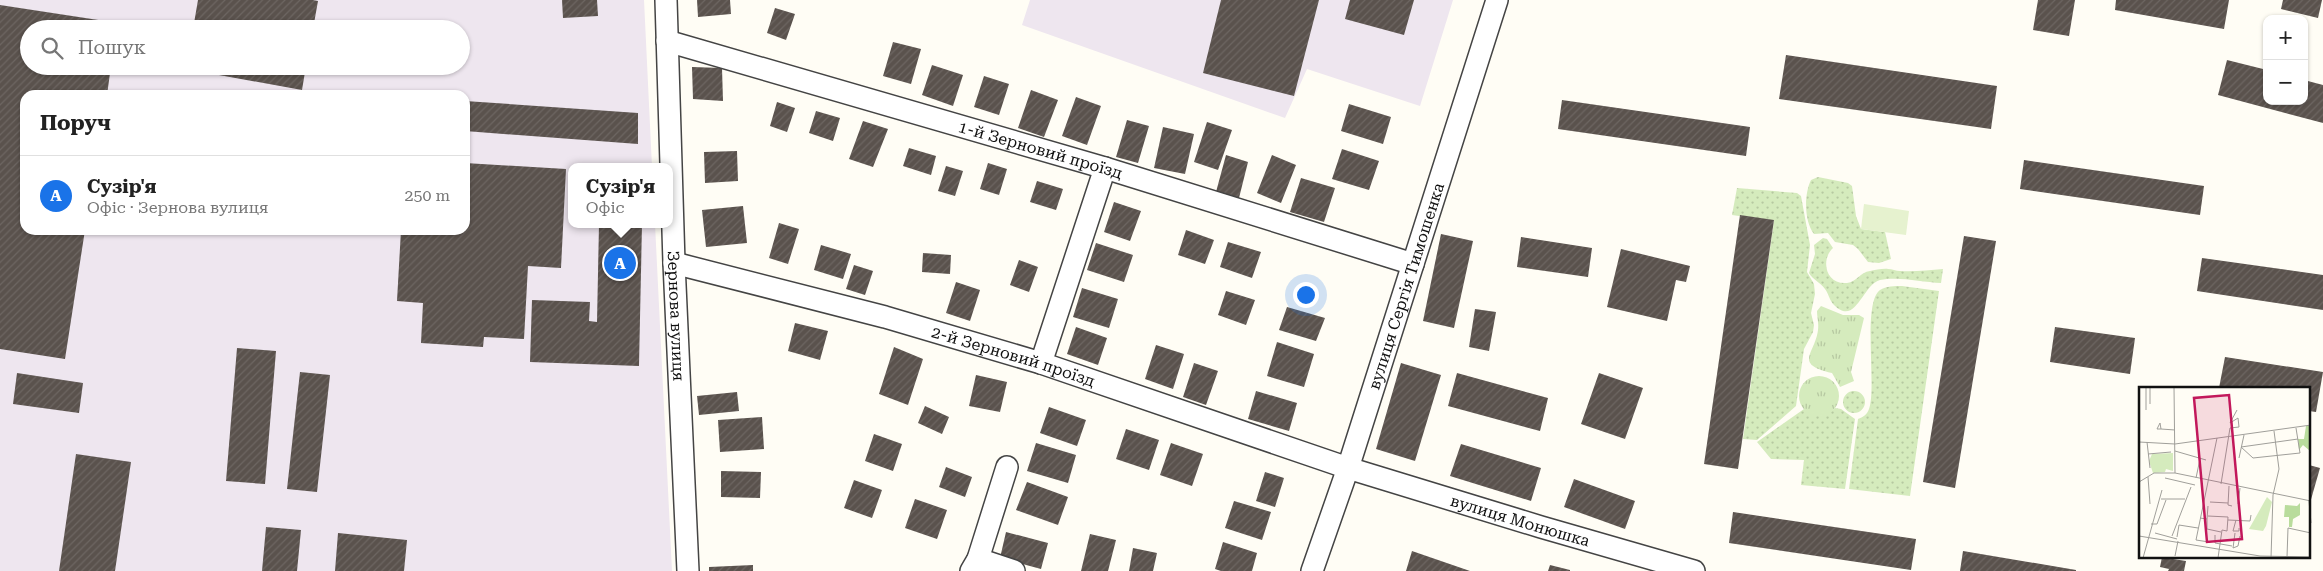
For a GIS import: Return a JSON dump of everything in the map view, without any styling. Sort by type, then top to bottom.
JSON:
[{"type":"street","name":"Зернова вулиця","points":[[666,0],[671,163]]},
{"type":"street","name":"вулиця Сергія Тимошенка","points":[[1312,571],[1348,468],[1497,0]]},
{"type":"street","name":"1-й Зерновий проїзд","points":[[667,41],[1105,168],[1413,264]]},
{"type":"street","points":[[1041,364],[1105,168]]},
{"type":"street","name":"Зернова вулиця","points":[[673,228],[688,571]]},
{"type":"street","name":"2-й Зерновий проїзд","points":[[674,264],[885,317],[1041,364],[1348,468]]},
{"type":"street","points":[[1007,467],[974,565],[1014,571]]},
{"type":"street","name":"вулиця Монюшка","points":[[1348,468],[1694,571]]},
{"type":"shaded area","points":[[0,0],[644,0],[652,163],[568,163],[568,228],[655,228],[672,571],[0,571]]},
{"type":"shaded area","points":[[1030,0],[1453,0],[1420,106],[1307,69],[1285,118],[1022,25]]},
{"type":"green space","points":[[1818,177],[1848,183],[1852,186],[1856,216],[1861,229],[1885,232],[1891,259],[1879,263],[1868,262],[1853,245],[1835,242],[1828,233],[1814,234],[1808,222],[1806,200],[1811,180]]},
{"type":"green space","points":[[1737,188],[1797,193],[1801,196],[1810,245],[1807,272],[1814,284],[1815,294],[1811,313],[1814,325],[1813,332],[1804,349],[1796,406],[1757,440],[1743,439],[1774,221],[1732,215]]},
{"type":"green space","points":[[1864,204],[1909,211],[1906,235],[1861,229]]},
{"type":"green space","points":[[1823,238],[1827,239],[1833,248],[1827,259],[1827,271],[1834,280],[1840,283],[1850,282],[1864,273],[1879,269],[1911,271],[1943,269],[1941,283],[1902,279],[1880,280],[1868,289],[1853,308],[1848,311],[1842,310],[1834,305],[1825,289],[1809,273],[1815,254],[1814,245]]},
{"type":"green space","points":[[1891,286],[1939,291],[1910,496],[1849,489],[1858,419],[1867,413],[1871,398],[1871,328],[1875,298],[1882,289]]},
{"type":"green space","points":[[1821,306],[1843,315],[1859,315],[1864,318],[1851,372],[1854,381],[1840,387],[1832,373],[1820,370],[1810,362],[1809,357],[1818,330],[1817,311]]},
{"type":"green space","points":[[1815,376],[1823,376],[1830,379],[1836,385],[1839,396],[1836,407],[1830,413],[1823,416],[1815,416],[1808,413],[1802,407],[1799,400],[1799,392],[1802,385],[1808,379]]},
{"type":"green space","points":[[1854,391],[1862,394],[1865,402],[1862,410],[1854,413],[1846,410],[1843,402],[1846,394]]},
{"type":"green space","points":[[1835,408],[1841,409],[1855,419],[1845,489],[1801,485],[1804,460],[1771,459],[1757,442],[1804,409],[1812,414],[1823,415]]},
{"type":"building","points":[[198,0],[318,1],[315,20],[195,20]]},
{"type":"building","points":[[562,0],[597,0],[598,16],[563,18]]},
{"type":"building","points":[[697,0],[730,0],[731,14],[698,17]]},
{"type":"building","points":[[1221,0],[1319,0],[1294,96],[1203,73]]},
{"type":"building","points":[[1350,0],[1414,0],[1404,35],[1345,19]]},
{"type":"building","points":[[2038,0],[2075,0],[2069,36],[2033,30]]},
{"type":"building","points":[[2116,0],[2229,0],[2224,29],[2115,10]]},
{"type":"building","points":[[2283,0],[2322,0],[2318,18],[2281,9]]},
{"type":"building","points":[[0,5],[98,20],[20,20],[20,75],[110,75],[108,90],[20,90],[20,235],[84,235],[65,359],[0,349]]},
{"type":"building","points":[[775,8],[795,14],[786,40],[767,33]]},
{"type":"building","points":[[893,42],[921,49],[911,84],[883,76]]},
{"type":"building","points":[[1786,55],[1997,86],[1991,129],[1779,99]]},
{"type":"building","points":[[2227,60],[2263,69],[2263,105],[2308,105],[2308,81],[2323,85],[2323,123],[2218,95]]},
{"type":"building","points":[[932,65],[963,75],[953,106],[922,95]]},
{"type":"building","points":[[692,67],[722,68],[723,101],[693,99]]},
{"type":"building","points":[[219,75],[304,75],[302,90]]},
{"type":"building","points":[[984,76],[1009,84],[999,115],[974,107]]},
{"type":"building","points":[[1031,90],[1058,100],[1044,137],[1018,128]]},
{"type":"building","points":[[1076,97],[1101,106],[1087,145],[1062,136]]},
{"type":"building","points":[[1562,100],[1750,127],[1746,156],[1558,129]]},
{"type":"building","points":[[470,101],[638,113],[638,144],[470,131]]},
{"type":"building","points":[[777,102],[795,108],[787,132],[770,126]]},
{"type":"building","points":[[1349,104],[1391,117],[1383,144],[1341,131]]},
{"type":"building","points":[[816,111],[840,118],[833,141],[809,133]]},
{"type":"building","points":[[1127,120],[1149,126],[1138,163],[1116,157]]},
{"type":"building","points":[[863,121],[888,129],[873,167],[849,159]]},
{"type":"building","points":[[1207,122],[1232,130],[1218,170],[1194,162]]},
{"type":"building","points":[[1163,127],[1194,134],[1185,174],[1154,168]]},
{"type":"building","points":[[909,148],[936,156],[931,175],[903,166]]},
{"type":"building","points":[[1342,149],[1379,161],[1369,190],[1332,179]]},
{"type":"building","points":[[737,151],[738,181],[705,183],[704,152]]},
{"type":"building","points":[[1226,155],[1248,162],[1239,198],[1216,192]]},
{"type":"building","points":[[1272,155],[1296,165],[1281,203],[1257,193]]},
{"type":"building","points":[[2024,160],[2204,186],[2200,215],[2020,189]]},
{"type":"building","points":[[470,163],[566,169],[561,268],[528,266],[524,339],[484,337],[483,347],[421,343],[423,303],[397,301],[401,235],[470,235]]},
{"type":"building","points":[[988,163],[1007,169],[999,195],[980,189]]},
{"type":"building","points":[[946,166],[963,171],[955,196],[938,191]]},
{"type":"building","points":[[1301,178],[1335,188],[1324,222],[1290,212]]},
{"type":"building","points":[[1037,181],[1063,189],[1056,210],[1030,202]]},
{"type":"building","points":[[1114,202],[1141,211],[1130,241],[1104,232]]},
{"type":"building","points":[[743,206],[747,243],[706,247],[702,210]]},
{"type":"building","points":[[1740,215],[1774,220],[1738,469],[1704,464]]},
{"type":"building","points":[[779,223],[799,229],[788,264],[769,258]]},
{"type":"building","points":[[599,228],[642,228],[639,366],[530,362],[532,300],[590,302],[589,321],[597,322]]},
{"type":"building","points":[[1186,230],[1214,240],[1205,264],[1178,255]]},
{"type":"building","points":[[1441,234],[1473,241],[1454,328],[1423,321]]},
{"type":"building","points":[[1964,236],[1996,241],[1955,488],[1923,482]]},
{"type":"building","points":[[1521,237],[1592,248],[1588,277],[1517,267]]},
{"type":"building","points":[[1228,242],[1261,252],[1252,278],[1220,267]]},
{"type":"building","points":[[1096,243],[1133,255],[1124,282],[1087,270]]},
{"type":"building","points":[[821,245],[851,254],[843,279],[814,270]]},
{"type":"building","points":[[1621,249],[1690,266],[1686,282],[1676,280],[1667,321],[1607,307]]},
{"type":"building","points":[[923,253],[951,255],[950,274],[922,272]]},
{"type":"building","points":[[2202,258],[2323,275],[2323,310],[2197,291]]},
{"type":"building","points":[[1019,260],[1038,267],[1029,292],[1010,285]]},
{"type":"building","points":[[854,265],[873,271],[865,295],[846,289]]},
{"type":"building","points":[[956,282],[980,290],[970,321],[946,313]]},
{"type":"building","points":[[1082,288],[1118,299],[1109,328],[1073,317]]},
{"type":"building","points":[[1226,291],[1255,300],[1246,325],[1218,315]]},
{"type":"building","points":[[1287,307],[1325,318],[1316,341],[1279,330]]},
{"type":"building","points":[[1475,309],[1496,312],[1489,351],[1469,347]]},
{"type":"building","points":[[795,323],[828,331],[820,360],[788,351]]},
{"type":"building","points":[[1076,327],[1107,338],[1098,365],[1067,354]]},
{"type":"building","points":[[2055,327],[2135,338],[2130,374],[2050,362]]},
{"type":"building","points":[[1277,342],[1314,354],[1304,387],[1267,376]]},
{"type":"building","points":[[1156,345],[1184,354],[1173,389],[1145,379]]},
{"type":"building","points":[[894,347],[923,359],[908,405],[879,394]]},
{"type":"building","points":[[237,348],[276,351],[265,484],[226,481]]},
{"type":"building","points":[[2225,357],[2323,372],[2316,412],[2310,411],[2310,387],[2219,387]]},
{"type":"building","points":[[1194,363],[1218,371],[1206,405],[1183,397]]},
{"type":"building","points":[[1401,363],[1441,375],[1415,461],[1376,449]]},
{"type":"building","points":[[300,372],[330,375],[317,492],[287,489]]},
{"type":"building","points":[[17,373],[83,383],[79,413],[13,404]]},
{"type":"building","points":[[1457,373],[1548,398],[1540,431],[1448,406]]},
{"type":"building","points":[[1599,373],[1643,388],[1625,439],[1581,424]]},
{"type":"building","points":[[976,375],[1007,382],[1000,412],[969,406]]},
{"type":"building","points":[[1256,391],[1297,403],[1289,431],[1248,419]]},
{"type":"building","points":[[737,392],[739,411],[699,415],[697,396]]},
{"type":"building","points":[[925,406],[949,417],[942,434],[918,423]]},
{"type":"building","points":[[1049,407],[1086,420],[1077,446],[1040,433]]},
{"type":"building","points":[[762,417],[764,449],[720,452],[718,420]]},
{"type":"building","points":[[1126,429],[1159,440],[1149,470],[1116,459]]},
{"type":"building","points":[[874,434],[902,444],[893,471],[865,461]]},
{"type":"building","points":[[1036,443],[1076,455],[1068,483],[1027,471]]},
{"type":"building","points":[[1171,443],[1203,454],[1192,486],[1160,475]]},
{"type":"building","points":[[1461,444],[1541,468],[1531,501],[1450,476]]},
{"type":"building","points":[[76,454],[131,462],[115,571],[59,571]]},
{"type":"building","points":[[2310,465],[2320,468],[2310,503]]},
{"type":"building","points":[[946,467],[972,477],[965,497],[939,487]]},
{"type":"building","points":[[721,471],[761,472],[760,498],[721,497]]},
{"type":"building","points":[[1265,472],[1284,478],[1275,507],[1256,501]]},
{"type":"building","points":[[1574,479],[1635,501],[1625,529],[1564,507]]},
{"type":"building","points":[[854,480],[882,490],[872,518],[844,508]]},
{"type":"building","points":[[1027,482],[1068,497],[1058,525],[1016,510]]},
{"type":"building","points":[[915,499],[947,510],[937,539],[905,528]]},
{"type":"building","points":[[1234,501],[1271,512],[1262,540],[1225,528]]},
{"type":"building","points":[[1733,512],[1916,539],[1911,570],[1729,543]]},
{"type":"building","points":[[266,527],[301,530],[297,571],[262,571]]},
{"type":"building","points":[[1006,532],[1048,543],[1041,569],[1000,558]]},
{"type":"building","points":[[338,533],[407,540],[404,571],[335,571]]},
{"type":"building","points":[[1090,534],[1116,540],[1108,571],[1081,571]]},
{"type":"building","points":[[1223,542],[1257,553],[1252,571],[1221,571],[1215,569]]},
{"type":"building","points":[[1133,548],[1157,553],[1153,571],[1129,571]]},
{"type":"building","points":[[1412,551],[1470,571],[1406,571]]},
{"type":"building","points":[[1963,551],[2076,570],[2076,571],[1960,571]]},
{"type":"building","points":[[2162,558],[2186,561],[2184,571],[2168,571],[2169,569],[2160,567]]},
{"type":"building","points":[[753,565],[753,571],[709,571],[709,567]]},
{"type":"building","points":[[1550,565],[1570,570],[1570,571],[1548,571]]},
{"type":"place","name":"Сузір'я","points":[[620,263]]}]
